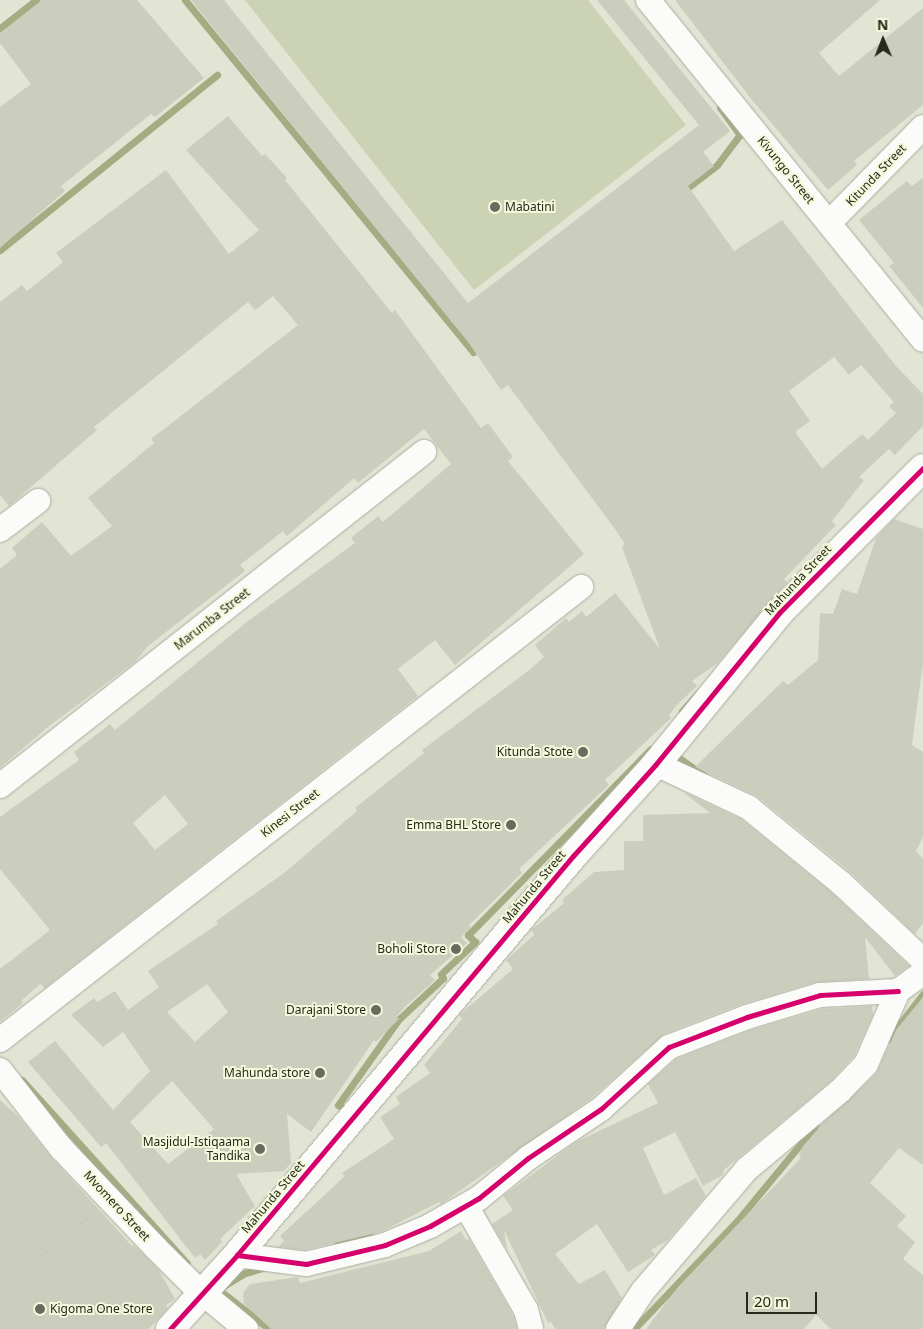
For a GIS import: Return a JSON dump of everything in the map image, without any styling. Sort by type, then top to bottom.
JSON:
[{"type":"street","name":"Kivungo Street","points":[[648,0],[923,340]]},
{"type":"street","name":"Kitunda Street","points":[[829,223],[923,127]]},
{"type":"street","name":"Marumba Street","points":[[0,786],[424,452]]},
{"type":"street","name":"Mahunda Street","points":[[170,1329],[238,1255],[573,856],[656,764],[779,613],[923,468]]},
{"type":"street","points":[[0,530],[38,501]]},
{"type":"street","name":"Kinesi Street","points":[[0,1040],[580,587]]},
{"type":"street","points":[[656,764],[748,807],[841,883],[923,960]]},
{"type":"street","points":[[618,1329],[643,1291],[747,1169],[840,1092],[866,1064],[898,991],[923,972]]},
{"type":"street","points":[[238,1255],[306,1264],[385,1245],[466,1206],[528,1158],[601,1109],[669,1047],[747,1017],[820,995],[898,991]]},
{"type":"street","name":"Mvomero Street","points":[[0,1070],[61,1148],[202,1293],[246,1329]]},
{"type":"street","points":[[466,1206],[518,1295],[531,1329]]},
{"type":"path","points":[[0,1289],[62,1235],[112,1199]]},
{"type":"green space","name":"Mabatini","points":[[245,0],[588,0],[686,125],[474,290]]},
{"type":"building","points":[[42,0],[137,0],[204,78],[155,117],[151,114],[61,186],[65,191],[0,248],[0,107],[31,84],[0,43],[0,33]]},
{"type":"building","points":[[191,0],[224,0],[468,303],[699,125],[597,0],[624,0],[730,131],[703,152],[714,166],[688,186],[734,251],[782,220],[896,366],[923,394],[923,426],[895,455],[889,449],[859,477],[864,480],[832,521],[836,525],[784,579],[787,582],[718,663],[692,681],[697,686],[676,706],[669,715],[671,718],[605,780],[609,785],[519,869],[522,873],[469,925],[471,928],[461,937],[467,943],[430,975],[435,980],[405,1007],[396,1017],[399,1019],[376,1042],[374,1040],[311,1132],[287,1114],[291,1163],[284,1171],[236,1174],[255,1206],[220,1239],[222,1242],[205,1260],[200,1254],[195,1258],[106,1143],[101,1147],[28,1062],[55,1041],[113,1110],[150,1071],[123,1032],[103,1047],[71,1015],[94,998],[97,1002],[115,991],[128,1010],[159,987],[148,971],[218,924],[216,921],[284,873],[357,811],[355,808],[424,753],[422,750],[528,671],[544,657],[535,645],[566,618],[569,622],[582,611],[586,617],[615,593],[660,649],[622,547],[625,544],[508,385],[501,390],[468,342]],"holes":[[[834,357],[849,375],[861,365],[894,402],[889,406],[896,413],[868,440],[862,434],[822,469],[795,432],[810,421],[789,391]],[[207,984],[228,1012],[195,1042],[167,1012]],[[172,1081],[214,1129],[168,1164],[130,1122]]]},
{"type":"building","points":[[675,0],[880,0],[819,53],[839,76],[923,8],[923,105],[854,161],[857,165],[828,190],[752,100]]},
{"type":"building","points":[[228,116],[262,156],[265,154],[287,178],[285,180],[392,313],[395,310],[481,428],[488,423],[513,457],[508,461],[584,554],[455,665],[435,640],[398,669],[418,696],[45,988],[40,984],[21,1001],[23,1003],[0,1022],[0,969],[50,930],[0,869],[0,817],[79,760],[74,752],[110,724],[115,730],[248,621],[355,543],[351,538],[378,516],[383,522],[451,464],[424,429],[358,483],[354,478],[287,536],[283,531],[240,565],[245,571],[148,646],[135,662],[48,727],[0,768],[0,569],[17,555],[12,548],[42,522],[71,556],[112,526],[88,498],[154,443],[151,439],[298,325],[273,296],[255,310],[248,302],[94,427],[97,430],[9,506],[0,495],[0,302],[22,285],[27,291],[63,262],[56,253],[166,170],[229,254],[259,230],[186,150]],"holes":[[[165,795],[188,824],[155,850],[133,823]]]},
{"type":"building","points":[[923,178],[923,308],[889,266],[894,263],[859,220],[907,181],[912,186]]},
{"type":"building","points":[[894,519],[923,529],[923,662],[912,745],[923,752],[923,837],[916,851],[923,858],[923,923],[915,934],[850,872],[757,796],[695,767],[783,681],[788,685],[818,660],[820,613],[833,614],[842,589],[857,594],[876,538]]},
{"type":"building","points":[[683,792],[741,819],[832,893],[909,966],[895,976],[865,937],[869,979],[816,982],[742,1004],[664,1034],[592,1098],[441,1204],[439,1202],[381,1232],[305,1250],[278,1247],[284,1241],[280,1236],[345,1176],[342,1173],[394,1139],[380,1117],[400,1104],[396,1097],[430,1073],[424,1065],[462,1019],[459,1015],[513,969],[506,960],[534,935],[531,930],[564,903],[562,900],[594,872],[624,870],[624,841],[643,841],[643,815],[710,813]]},
{"type":"building","points":[[923,997],[923,1165],[899,1148],[870,1183],[906,1216],[897,1226],[915,1242],[903,1259],[923,1275],[923,1329],[831,1329],[816,1315],[804,1329],[646,1329],[678,1287],[801,1158],[799,1155],[803,1146],[820,1127],[817,1128],[876,1074],[896,1030]]},
{"type":"building","points":[[872,1006],[873,1015],[854,1056],[831,1081],[724,1170],[723,1175],[703,1186],[675,1132],[643,1148],[664,1195],[696,1178],[706,1196],[668,1240],[651,1250],[655,1255],[628,1272],[597,1224],[555,1254],[579,1284],[605,1270],[622,1298],[604,1329],[555,1329],[551,1322],[548,1323],[504,1230],[507,1249],[492,1224],[513,1210],[503,1196],[576,1142],[658,1103],[648,1084],[676,1059],[751,1030],[822,1009]]},
{"type":"building","points":[[0,1100],[17,1115],[51,1157],[132,1246],[134,1245],[159,1270],[175,1299],[166,1305],[168,1308],[149,1329],[0,1329]]},
{"type":"building","points":[[461,1231],[466,1240],[469,1239],[513,1315],[517,1329],[271,1329],[244,1304],[243,1293],[250,1284],[298,1277],[300,1283],[429,1251]]},
{"type":"waterway","points":[[0,28],[36,0]]},
{"type":"waterway","points":[[185,0],[473,352],[481,346]]},
{"type":"waterway","points":[[0,250],[217,75]]},
{"type":"waterway","points":[[682,192],[717,165],[740,135],[720,107]]},
{"type":"waterway","points":[[682,711],[698,693]]},
{"type":"waterway","points":[[342,1113],[345,1109],[338,1105],[399,1019],[443,978],[441,974],[475,942],[468,935],[650,750]]},
{"type":"waterway","points":[[672,753],[704,775]]},
{"type":"waterway","points":[[888,1039],[923,994]]},
{"type":"waterway","points":[[22,1080],[187,1263]]},
{"type":"waterway","points":[[634,1329],[737,1221],[816,1125]]},
{"type":"waterway","points":[[337,1241],[371,1237]]},
{"type":"waterway","points":[[266,1267],[245,1273],[218,1289],[269,1329]]},
{"type":"cycle path","points":[[170,1329],[237,1255],[573,856],[656,764],[779,613],[923,468]]},
{"type":"cycle path","points":[[237,1255],[306,1264],[385,1245],[430,1226],[479,1198],[528,1158],[601,1109],[669,1047],[747,1017],[820,995],[898,991]]},
{"type":"place","name":"Mabatini","points":[[495,207]]},
{"type":"place","name":"Kitunda Stote","points":[[583,752]]},
{"type":"place","name":"Emma BHL Store","points":[[511,825]]},
{"type":"place","name":"Boholi Store","points":[[456,949]]},
{"type":"place","name":"Darajani Store","points":[[376,1010]]},
{"type":"place","name":"Mahunda store","points":[[320,1073]]},
{"type":"place","name":"Masjidul-Istiqaama Tandika","points":[[260,1149]]},
{"type":"place","name":"Kigoma One Store","points":[[40,1309]]}]
